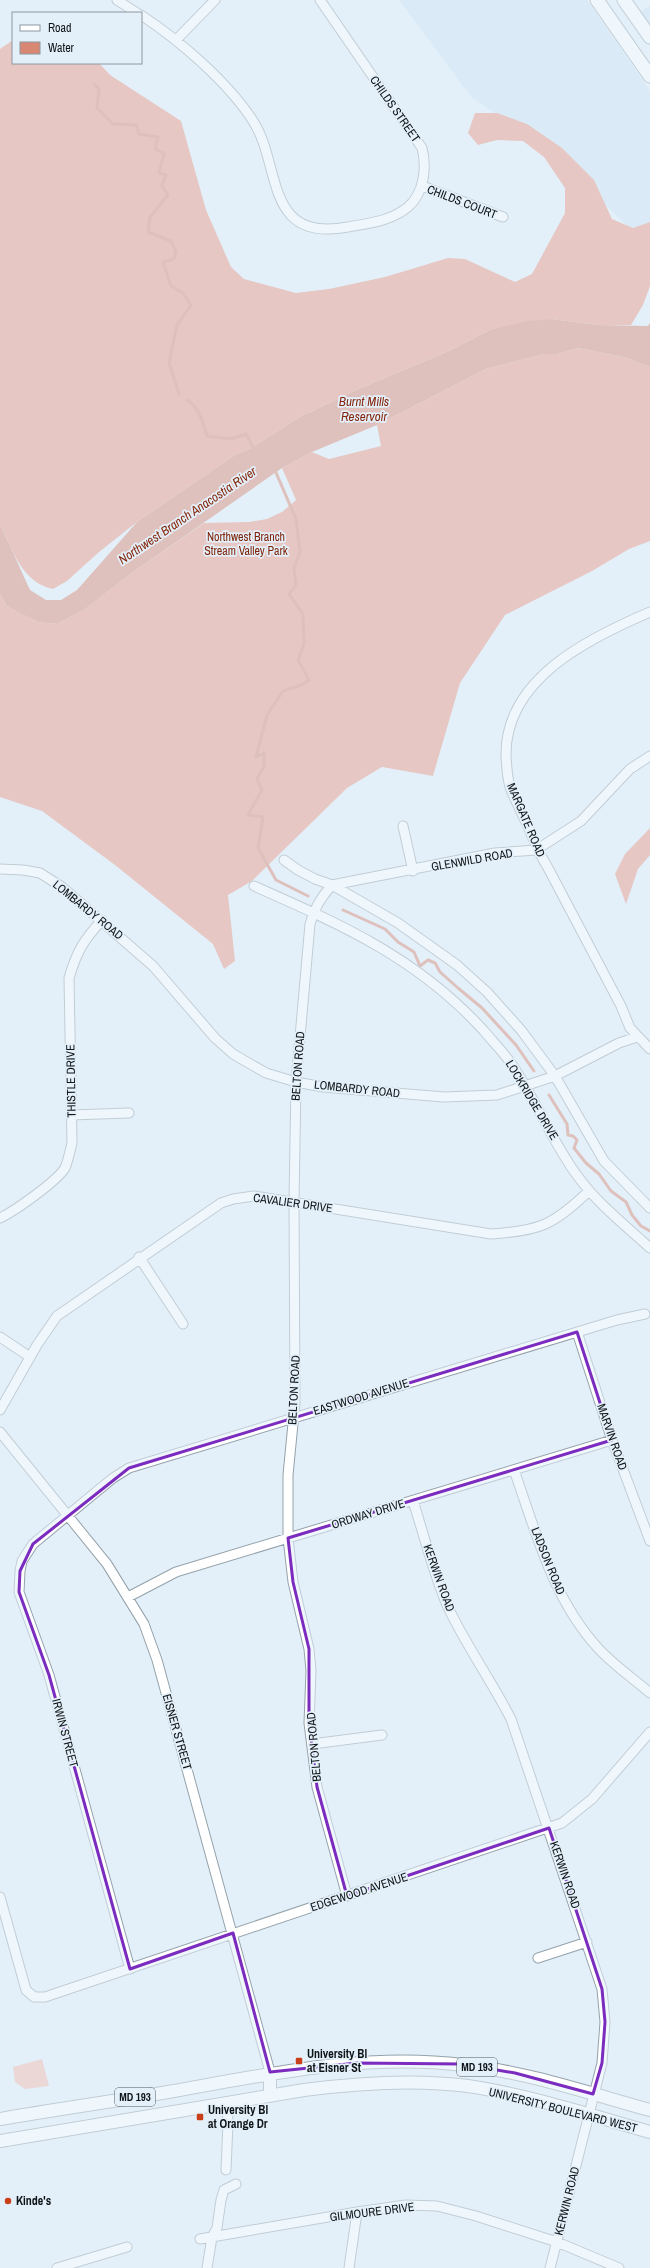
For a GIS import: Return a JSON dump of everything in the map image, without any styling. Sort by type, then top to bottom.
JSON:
[{"type":"highway","points":[[597,0],[650,76]]},
{"type":"highway","points":[[624,0],[650,37]]},
{"type":"main road","name":"UNIVERSITY BOULEVARD WEST","points":[[0,2119],[173,2091],[270,2072],[357,2063],[404,2062],[462,2064],[515,2073],[650,2110]]},
{"type":"main road","points":[[270,2072],[270,2096]]},
{"type":"main road","name":"UNIVERSITY BOULEVARD WEST","points":[[0,2141],[227,2102],[347,2085],[467,2086],[515,2095],[650,2132]]},
{"type":"street","points":[[117,0],[136,12]]},
{"type":"street","points":[[176,40],[215,0]]},
{"type":"street","name":"CHILDS STREET","points":[[142,16],[176,40],[232,94],[254,122],[267,154],[273,182],[279,198],[287,210],[302,222],[320,229],[334,230],[384,220],[400,213],[412,203],[422,186],[425,160],[422,148],[320,0]]},
{"type":"street","name":"CHILDS COURT","points":[[422,186],[503,217]]},
{"type":"street","name":"MARGATE ROAD","points":[[650,612],[577,648],[538,680],[529,690],[516,710],[507,736],[507,770],[510,786],[530,829],[536,850],[547,866],[621,1006],[630,1028],[650,1049]]},
{"type":"street","name":"GLENWILD ROAD","points":[[332,885],[495,853],[536,850],[581,821],[630,769],[650,756]]},
{"type":"street","points":[[403,826],[413,870]]},
{"type":"street","points":[[284,860],[315,879],[332,885],[398,923],[457,965],[487,992],[521,1030],[555,1076],[604,1161],[650,1208]]},
{"type":"street","name":"LOMBARDY ROAD","points":[[0,868],[40,873],[62,887],[102,920],[153,966],[215,1038],[233,1054],[253,1067],[296,1082],[323,1087],[444,1097],[497,1095],[555,1076],[619,1043],[637,1037]]},
{"type":"street","name":"BELTON ROAD","points":[[332,885],[321,897],[313,912],[310,924],[296,1082],[294,1202],[296,1354],[294,1418],[288,1475],[288,1538],[293,1582],[309,1649],[311,1671],[309,1723],[317,1787],[347,1896]]},
{"type":"street","name":"LOCKRIDGE DRIVE","points":[[254,886],[313,912],[380,946],[414,968],[464,1010],[513,1066],[566,1158],[589,1191],[650,1248]]},
{"type":"street","name":"THISTLE DRIVE","points":[[0,1218],[38,1192],[59,1175],[65,1166],[72,1143],[69,978],[77,952],[83,941],[102,920]]},
{"type":"street","points":[[71,1115],[129,1113]]},
{"type":"street","name":"CAVALIER DRIVE","points":[[0,1410],[30,1356],[57,1316],[139,1258],[221,1203],[233,1199],[254,1196],[491,1234],[523,1232],[546,1224],[559,1218],[589,1191]]},
{"type":"street","points":[[139,1258],[183,1324]]},
{"type":"street","name":"EASTWOOD AVENUE","points":[[68,1514],[113,1478],[130,1468],[577,1332],[645,1314]]},
{"type":"street","name":"MARVIN ROAD","points":[[577,1332],[612,1440],[650,1541]]},
{"type":"street","points":[[0,1336],[30,1356]]},
{"type":"street","name":"EISNER STREET","points":[[0,1432],[107,1564],[144,1624],[157,1660],[270,2072]]},
{"type":"street","name":"ORDWAY DRIVE","points":[[128,1597],[176,1572],[612,1440]]},
{"type":"street","name":"LADSON ROAD","points":[[514,1470],[552,1577],[567,1608],[598,1648],[650,1693]]},
{"type":"street","name":"KERWIN ROAD","points":[[413,1501],[446,1604],[465,1641],[491,1681],[511,1719],[588,1942],[602,1989],[605,2022],[602,2063],[550,2268]]},
{"type":"street","name":"IRWIN STREET","points":[[68,1514],[33,1544],[21,1566],[19,1592],[49,1675],[130,1969]]},
{"type":"street","name":"EDGEWOOD AVENUE","points":[[0,1897],[26,1990],[34,1997],[45,1997],[562,1823],[592,1799],[650,1732]]},
{"type":"street","points":[[312,1744],[382,1735]]},
{"type":"street","points":[[538,1958],[588,1942]]},
{"type":"street","points":[[226,2170],[228,2123],[227,2102]]},
{"type":"street","points":[[207,2268],[212,2237],[217,2228],[224,2190],[236,2184]]},
{"type":"street","name":"GILMOURE DRIVE","points":[[200,2239],[406,2205],[437,2206],[476,2216],[557,2242],[619,2268]]},
{"type":"street","points":[[348,2268],[357,2212]]},
{"type":"street","points":[[57,2268],[127,2247]]},
{"type":"highlighted area","points":[[577,1332],[612,1440],[288,1538],[293,1582],[309,1649],[309,1723],[317,1787],[347,1896],[549,1828],[602,1989],[605,2022],[602,2063],[593,2094],[515,2073],[462,2064],[357,2063],[270,2072],[233,1933],[130,1969],[49,1675],[19,1592],[20,1571],[33,1544],[129,1468]]},
{"type":"shaded area","points":[[399,0],[587,0],[650,91],[650,226],[639,237],[539,142],[472,98]]},
{"type":"shaded area","points":[[650,5],[650,25],[641,12]]},
{"type":"shaded area","points":[[42,2059],[49,2086],[25,2089],[15,2082],[13,2067]]},
{"type":"green space","points":[[12,41],[12,64],[100,64],[110,75],[181,121],[206,210],[231,267],[244,279],[296,293],[329,289],[385,277],[448,258],[465,259],[515,282],[532,274],[565,213],[565,188],[544,157],[523,141],[497,140],[478,145],[468,133],[475,113],[497,113],[527,124],[562,148],[594,180],[612,219],[633,228],[650,222],[650,286],[643,305],[631,325],[598,325],[552,319],[492,329],[449,351],[356,390],[298,418],[253,447],[235,455],[137,522],[99,552],[67,581],[53,589],[42,585],[33,580],[19,564],[0,524],[0,49]]},
{"type":"green space","name":"Northwest Branch Stream Valley Park","points":[[578,348],[624,357],[650,367],[650,541],[629,549],[592,571],[505,615],[460,683],[433,776],[382,767],[347,788],[252,881],[228,895],[235,961],[224,969],[213,944],[115,865],[42,811],[0,797],[0,594],[7,606],[38,622],[57,624],[84,610],[129,575],[204,523],[249,522],[267,519],[282,512],[296,500],[282,468],[312,452],[329,459],[381,446],[377,425],[486,369],[544,354],[557,354]]},
{"type":"green space","points":[[650,828],[650,855],[638,869],[626,904],[615,874],[625,854]]},
{"type":"water","name":"Burnt Mills Reservoir","points":[[552,319],[598,325],[648,326],[650,323],[650,367],[624,357],[578,348],[557,354],[544,354],[486,369],[377,425],[312,452],[282,468],[129,575],[84,610],[57,624],[38,622],[20,613],[7,606],[0,594],[0,524],[30,590],[46,600],[61,600],[77,590],[137,522],[235,455],[253,447],[298,418],[356,390],[449,351],[492,329],[529,321]]},
{"type":"waterway","points":[[94,84],[99,89],[97,108],[113,124],[136,125],[139,134],[158,137],[155,149],[164,153],[159,173],[166,175],[162,186],[168,195],[150,217],[148,232],[171,241],[176,252],[174,259],[163,262],[171,286],[183,293],[191,305],[177,325],[169,363],[179,394]]},
{"type":"waterway","points":[[187,400],[198,412],[207,436],[231,439],[246,434],[253,447],[256,449]]},
{"type":"waterway","points":[[274,468],[296,519],[300,552],[294,568],[296,585],[289,594],[303,614],[304,644],[298,660],[309,680],[301,685],[283,691],[267,715],[256,757],[264,753],[264,766],[257,779],[262,790],[248,815],[263,817],[258,848],[276,880],[308,896]]},
{"type":"waterway","points":[[343,910],[385,929],[398,942],[414,952],[420,966],[428,960],[435,963],[440,972],[482,1008],[516,1045],[534,1071]]},
{"type":"waterway","points":[[549,1095],[567,1124],[568,1135],[573,1136],[577,1140],[574,1148],[586,1163],[599,1174],[611,1191],[626,1202],[632,1215],[641,1226],[650,1231]]},
{"type":"place","name":"University Bl at Eisner St","points":[[299,2061]]},
{"type":"place","name":"University Bl at Orange Dr","points":[[200,2117]]},
{"type":"place","name":"Kinde's","points":[[8,2201]]},
{"type":"water label","name":"Northwest Branch Anacostia River","points":[[187,515]]}]
